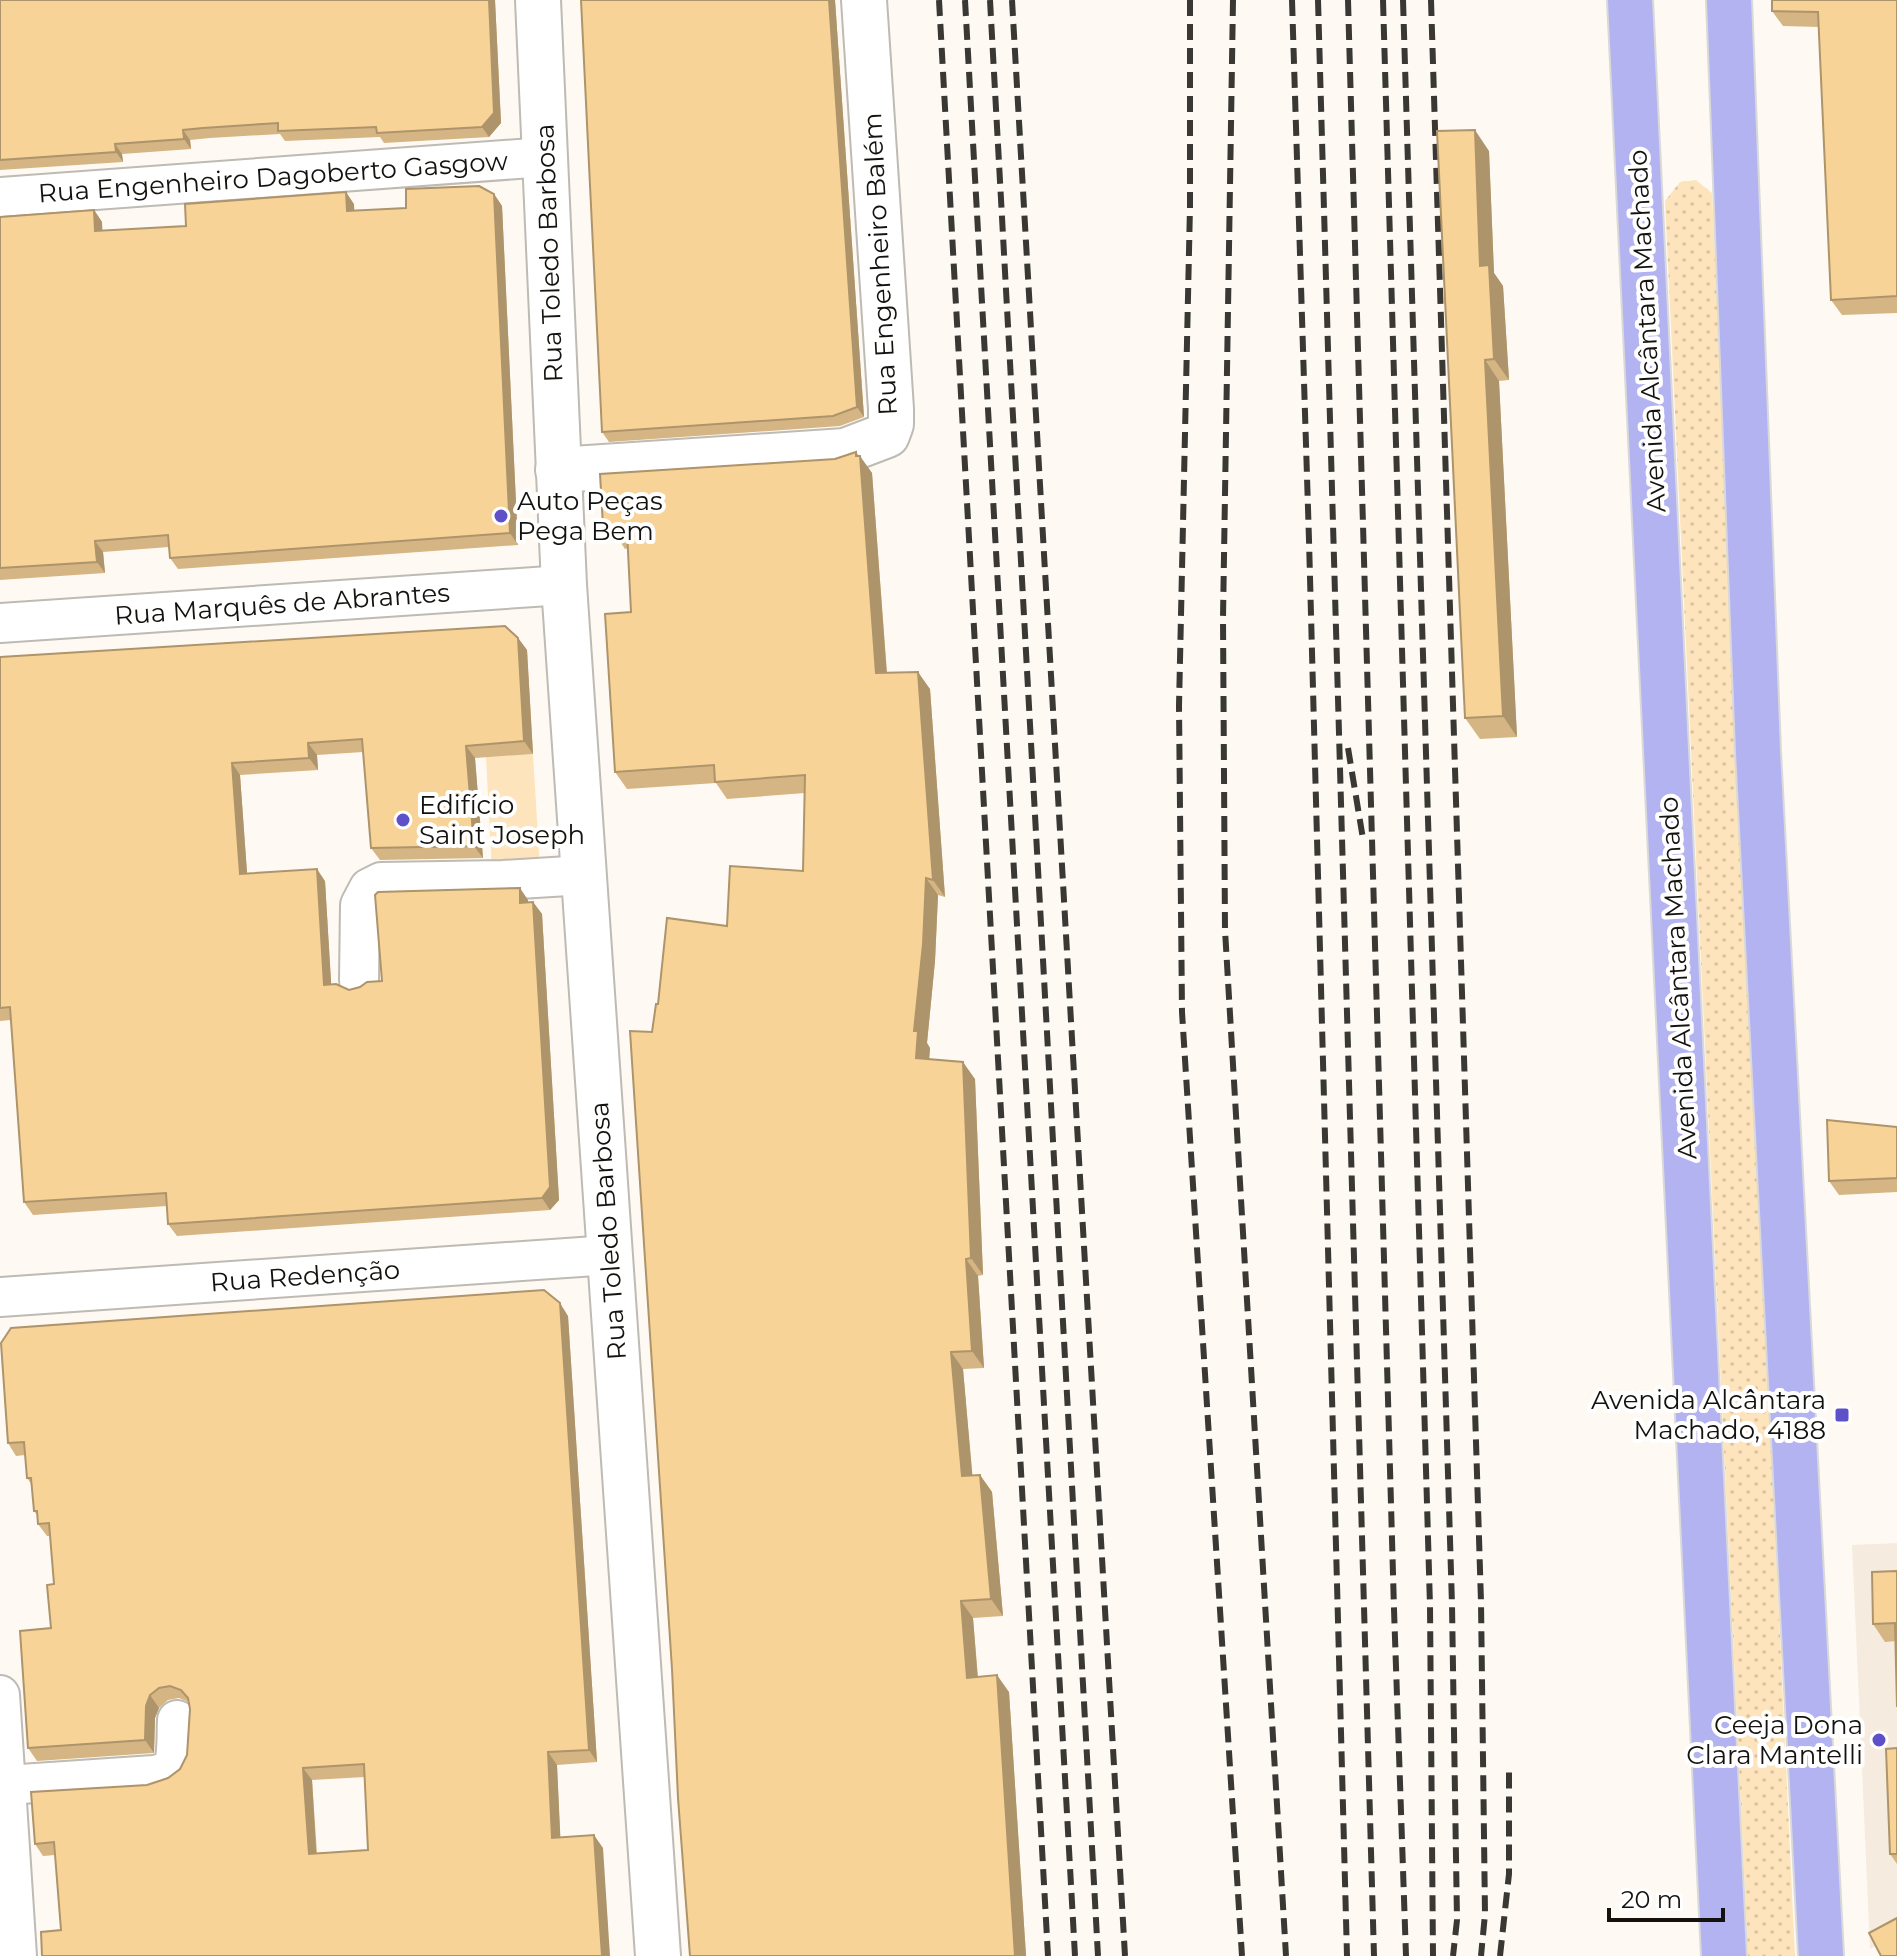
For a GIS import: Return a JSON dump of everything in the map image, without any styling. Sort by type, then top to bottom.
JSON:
[{"type":"highway","points":[[1623,0],[1633,44]]},
{"type":"highway","name":"Avenida Alcântara Machado","points":[[1630,0],[1724,1956]]},
{"type":"highway","points":[[1729,0],[1758,752],[1821,1956]]},
{"type":"street","name":"Rua Toledo Barbosa","points":[[538,0],[545,157],[572,480],[564,585],[658,1956]]},
{"type":"street","name":"Rua Engenheiro Balém","points":[[572,480],[845,451],[887,435],[891,424],[889,372],[864,0]]},
{"type":"street","name":"Rua Engenheiro Dagoberto Gasgow","points":[[0,197],[545,157]]},
{"type":"street","name":"Rua Marquês de Abrantes","points":[[0,623],[564,585]]},
{"type":"street","points":[[359,980],[360,905],[369,888],[381,882],[584,875]]},
{"type":"street","name":"Rua Redenção","points":[[0,1297],[610,1255]]},
{"type":"street","points":[[0,1695],[17,1956]]},
{"type":"street","points":[[6,1785],[166,1772],[172,1767],[174,1759],[177,1720]]},
{"type":"shaded area","points":[[1696,180],[1712,193],[1795,1956],[1748,1956],[1665,201],[1680,182]]},
{"type":"shaded area","points":[[533,754],[540,869],[492,872],[486,757]]},
{"type":"shaded area","name":"Ceeja Dona Clara Mantelli","points":[[1897,1543],[1897,1934],[1870,1949],[1852,1545]]},
{"type":"building","points":[[0,0],[489,0],[494,113],[482,127],[377,133],[376,127],[278,131],[278,123],[203,128],[183,130],[184,139],[115,144],[116,152],[0,160]]},
{"type":"building","points":[[581,0],[829,0],[857,407],[833,416],[602,432]]},
{"type":"building","points":[[1772,0],[1897,0],[1897,296],[1831,300],[1818,12],[1772,11]]},
{"type":"building","points":[[1475,130],[1480,266],[1489,265],[1494,359],[1485,360],[1503,716],[1465,718],[1437,131]]},
{"type":"building","points":[[479,186],[494,194],[510,533],[170,558],[168,535],[95,541],[97,562],[0,568],[0,217],[94,210],[95,231],[186,226],[185,204],[346,192],[347,211],[406,208],[406,189]]},
{"type":"building","points":[[856,452],[856,456],[860,456],[876,673],[918,672],[933,880],[926,878],[914,1031],[918,1031],[916,1058],[963,1062],[971,1258],[966,1259],[972,1351],[951,1352],[962,1476],[980,1475],[991,1599],[961,1601],[967,1678],[997,1675],[1015,1956],[690,1956],[630,1031],[652,1032],[667,918],[727,926],[730,866],[803,871],[805,775],[715,782],[714,765],[615,772],[605,614],[631,612],[627,531],[613,531],[613,526],[603,526],[600,474],[835,459]]},
{"type":"building","points":[[505,626],[518,638],[524,741],[466,746],[474,846],[371,848],[362,739],[308,743],[309,758],[232,763],[240,874],[317,869],[324,985],[336,984],[349,990],[367,982],[382,981],[375,895],[378,892],[520,888],[520,903],[533,902],[550,1187],[542,1198],[168,1224],[166,1193],[24,1202],[10,1007],[0,1008],[0,657]]},
{"type":"building","points":[[1827,1120],[1897,1127],[1897,1178],[1829,1181]]},
{"type":"building","points":[[544,1290],[560,1303],[589,1750],[548,1752],[552,1838],[594,1835],[602,1956],[42,1956],[41,1932],[61,1930],[54,1842],[35,1844],[31,1792],[147,1785],[168,1778],[180,1769],[187,1755],[190,1709],[188,1698],[181,1690],[170,1686],[159,1688],[150,1695],[146,1706],[145,1740],[28,1748],[20,1631],[51,1628],[47,1585],[54,1584],[49,1523],[38,1524],[31,1478],[27,1478],[24,1442],[8,1443],[1,1343],[11,1328]],"holes":[[[364,1764],[368,1850],[309,1854],[303,1768]]]},
{"type":"building","points":[[1897,1571],[1897,1707],[1895,1623],[1873,1624],[1872,1572]]},
{"type":"building","points":[[1897,1748],[1897,1854],[1890,1854],[1886,1749]]},
{"type":"building","points":[[1897,1918],[1897,1956],[1881,1956],[1869,1933]]},
{"type":"railway","points":[[939,0],[1048,1956]]},
{"type":"railway","points":[[965,0],[1075,1956]]},
{"type":"railway","points":[[990,0],[1098,1956]]},
{"type":"railway","points":[[1012,0],[1125,1956]]},
{"type":"railway","points":[[1190,0],[1190,206],[1179,706],[1182,1012],[1242,1956]]},
{"type":"railway","points":[[1233,0],[1223,618],[1225,930],[1286,1956]]},
{"type":"railway","points":[[1292,0],[1347,1956]]},
{"type":"railway","points":[[1318,0],[1374,1956]]},
{"type":"railway","points":[[1348,0],[1406,1956]]},
{"type":"railway","points":[[1383,0],[1430,1606],[1433,1956]]},
{"type":"railway","points":[[1403,0],[1452,1605],[1457,1920],[1453,1956]]},
{"type":"railway","points":[[1431,0],[1481,1602],[1485,1914],[1481,1956]]},
{"type":"railway","points":[[1348,748],[1363,839]]},
{"type":"railway","points":[[1500,1956],[1509,1874],[1509,1768]]},
{"type":"place","name":"Auto Peças Pega Bem","points":[[501,516]]},
{"type":"place","name":"Edifício Saint Joseph","points":[[403,820]]},
{"type":"place","name":"Avenida Alcântara Machado, 4188","points":[[1842,1415]]},
{"type":"place","name":"Ceeja Dona Clara Mantelli","points":[[1879,1740]]}]
